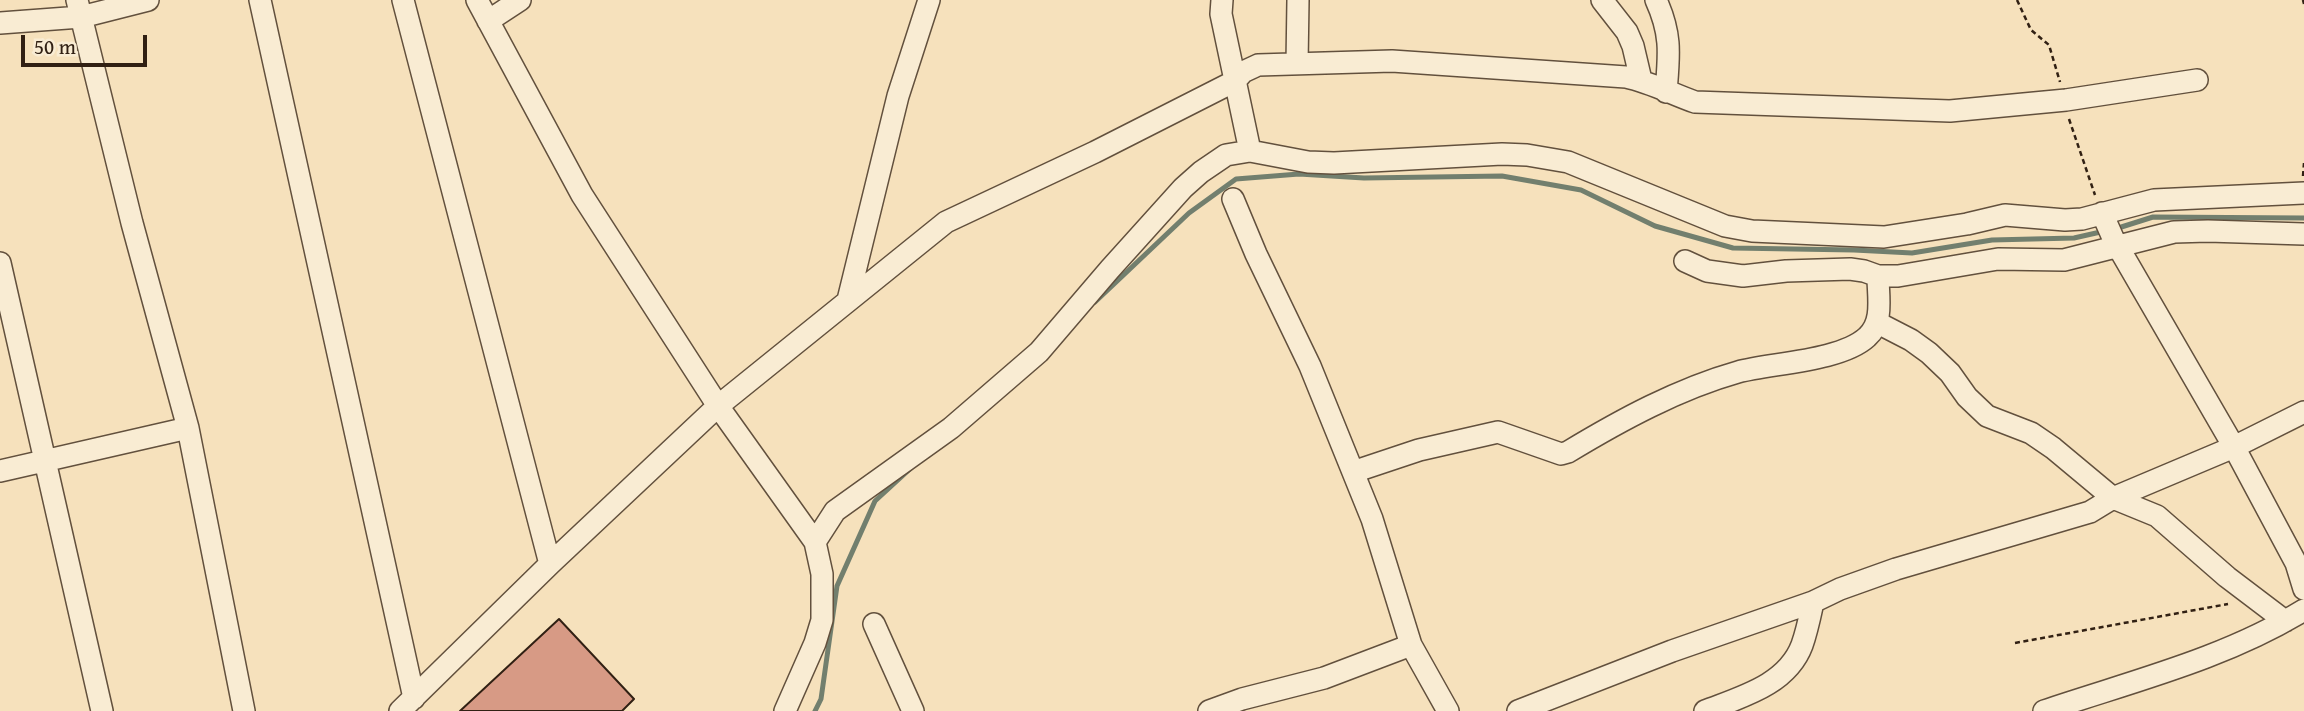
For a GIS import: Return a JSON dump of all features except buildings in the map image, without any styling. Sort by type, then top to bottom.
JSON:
[{"type":"street","points":[[0,23],[79,8],[148,0]]},
{"type":"street","points":[[260,0],[407,704]]},
{"type":"street","points":[[402,0],[550,564]]},
{"type":"street","points":[[477,0],[582,195],[718,406],[815,542],[822,574],[822,620],[815,643],[785,711]]},
{"type":"street","points":[[488,21],[520,0]]},
{"type":"street","points":[[848,300],[898,96],[929,0]]},
{"type":"street","points":[[1222,0],[1221,14],[1250,151]]},
{"type":"street","points":[[1297,64],[1298,0]]},
{"type":"street","points":[[1602,0],[1627,32],[1641,80]]},
{"type":"street","points":[[1656,0],[1664,19],[1670,46],[1666,92]]},
{"type":"street","points":[[79,8],[132,223],[188,428],[244,711]]},
{"type":"street","points":[[407,704],[550,564],[718,406],[946,222],[1095,152],[1235,81],[1243,72],[1258,65],[1392,61],[1626,77],[1641,80],[1695,102],[1706,103],[1950,111],[2066,100],[2197,80]]},
{"type":"street","points":[[815,542],[835,511],[951,428],[1039,352],[1183,188],[1226,155],[1250,151],[1308,162],[1334,163],[1527,155],[1568,162],[1725,226],[1752,231],[1884,237],[2005,215],[2082,219],[2154,200],[2304,193]]},
{"type":"street","points":[[1233,198],[1256,254],[1310,366],[1372,519],[1411,645],[1448,711]]},
{"type":"street","points":[[2102,213],[2118,246],[2234,447],[2296,563],[2304,589]]},
{"type":"street","points":[[1685,261],[1707,271],[1743,276],[1786,271],[1850,269],[1878,276],[1898,276],[1998,259],[2064,260],[2174,232],[2304,234]]},
{"type":"street","points":[[0,264],[102,711]]},
{"type":"street","points":[[1353,472],[1419,450],[1499,432],[1561,454],[1568,452],[1621,420],[1667,399],[1739,372],[1782,365],[1861,342],[1878,323],[1878,276]]},
{"type":"street","points":[[1878,323],[1929,353],[1987,416],[2031,433],[2113,498],[2168,523],[2188,545],[2256,599],[2299,613]]},
{"type":"street","points":[[1518,711],[1896,569],[2090,512],[2113,498],[2234,447],[2304,412]]},
{"type":"street","points":[[0,471],[188,428]]},
{"type":"street","points":[[1705,711],[1764,687],[1792,663],[1801,647],[1813,602]]},
{"type":"street","points":[[2044,711],[2226,651],[2299,613],[2304,603]]},
{"type":"street","points":[[874,624],[913,711]]},
{"type":"street","points":[[1209,711],[1242,699],[1324,678],[1411,645]]},
{"type":"path","points":[[2015,643],[2256,599]]},
{"type":"waterway","points":[[1095,302],[1189,213],[1236,179],[1299,174],[1364,178],[1502,176],[1581,190],[1655,226],[1733,248],[1912,253],[1992,240],[2074,238],[2105,231]]},
{"type":"waterway","points":[[2115,229],[2153,217],[2304,218]]},
{"type":"waterway","points":[[815,711],[821,699],[837,586],[875,501],[911,468]]}]
